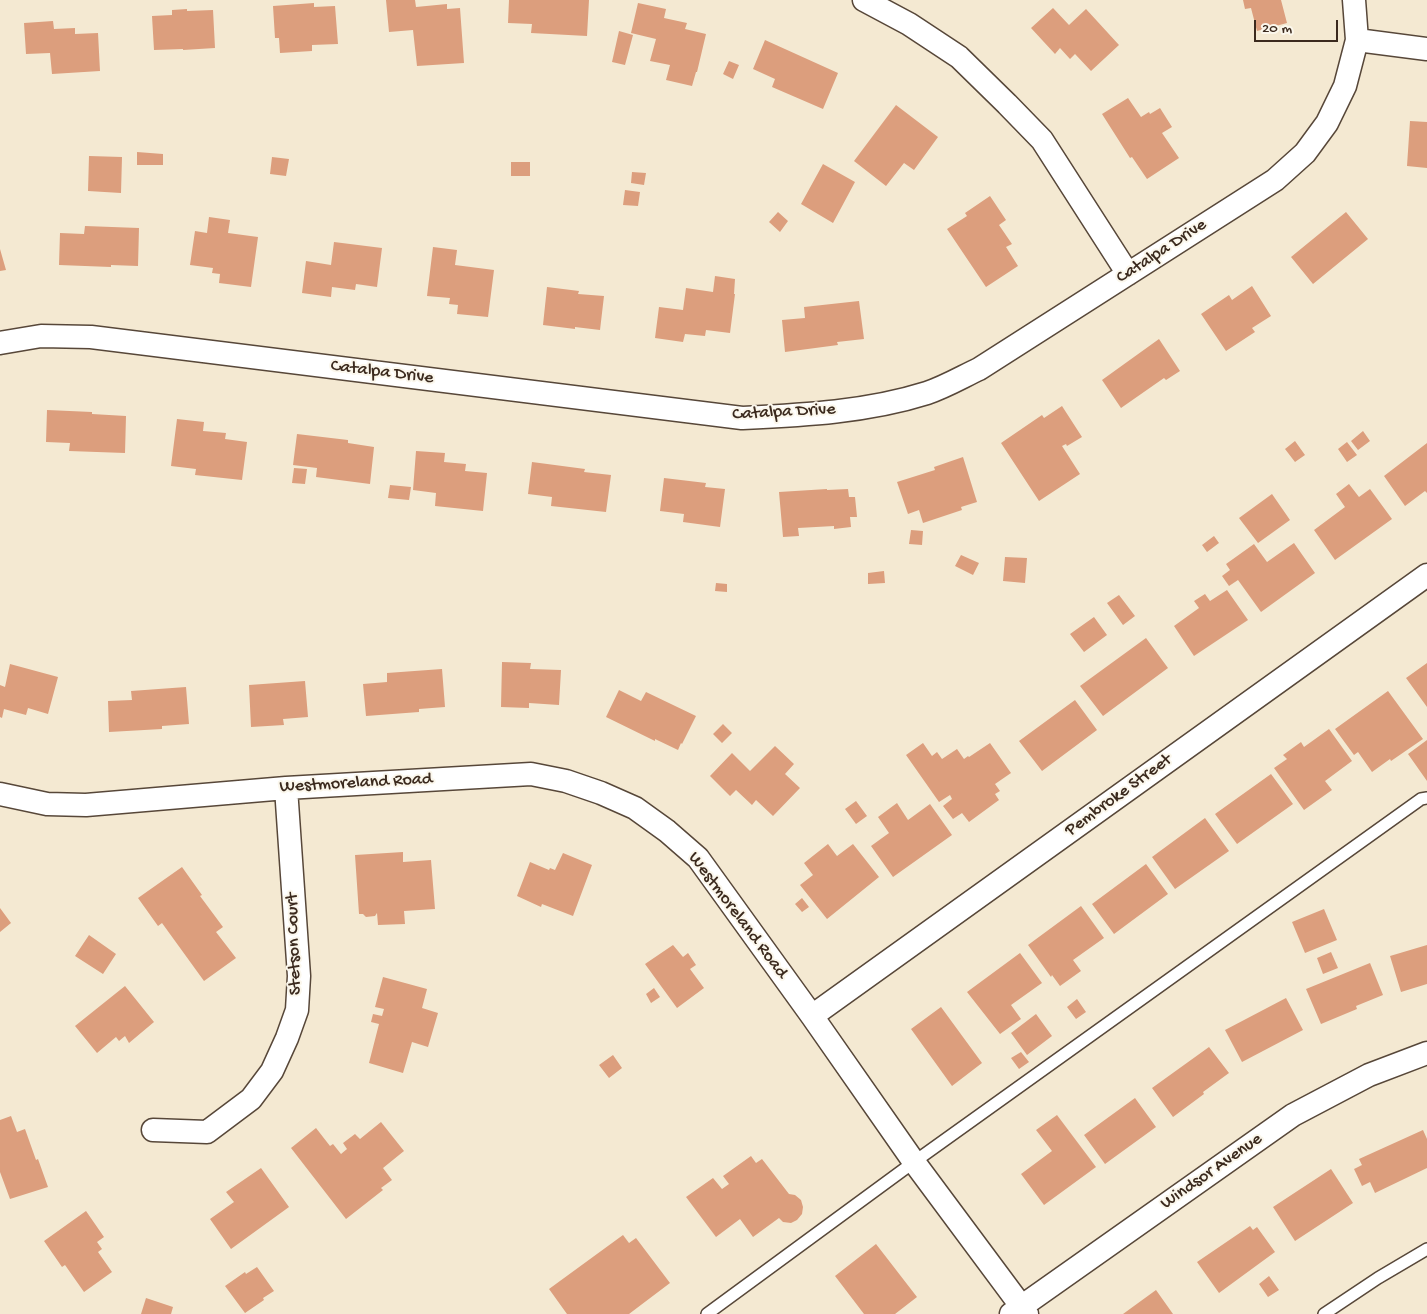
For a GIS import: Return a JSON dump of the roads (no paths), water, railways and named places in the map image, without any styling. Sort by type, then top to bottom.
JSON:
[{"type":"street","points":[[864,0],[909,24],[959,56],[1042,140],[1128,274]]},
{"type":"street","name":"Catalpa Drive","points":[[0,343],[41,336],[91,337],[742,418],[812,415],[877,406],[928,392],[979,369],[1275,180],[1305,153],[1327,123],[1345,86],[1357,40],[1354,0]]},
{"type":"street","points":[[1357,40],[1427,49]]},
{"type":"street","name":"Pembroke Street","points":[[812,1016],[1427,575]]},
{"type":"street","name":"Westmoreland Road","points":[[0,794],[47,804],[86,805],[286,788],[531,774],[566,781],[601,792],[635,808],[667,831],[698,858],[1020,1311]]},
{"type":"street","name":"Stetson Court","points":[[153,1130],[207,1132],[251,1098],[272,1071],[287,1038],[297,1010],[299,976],[286,788]]},
{"type":"street","name":"Windsor Avenue","points":[[1020,1311],[1293,1115],[1369,1075],[1427,1053]]},
{"type":"lane","points":[[707,1314],[914,1162],[1421,799],[1427,798]]},
{"type":"lane","points":[[1324,1314],[1378,1278],[1427,1249]]}]
